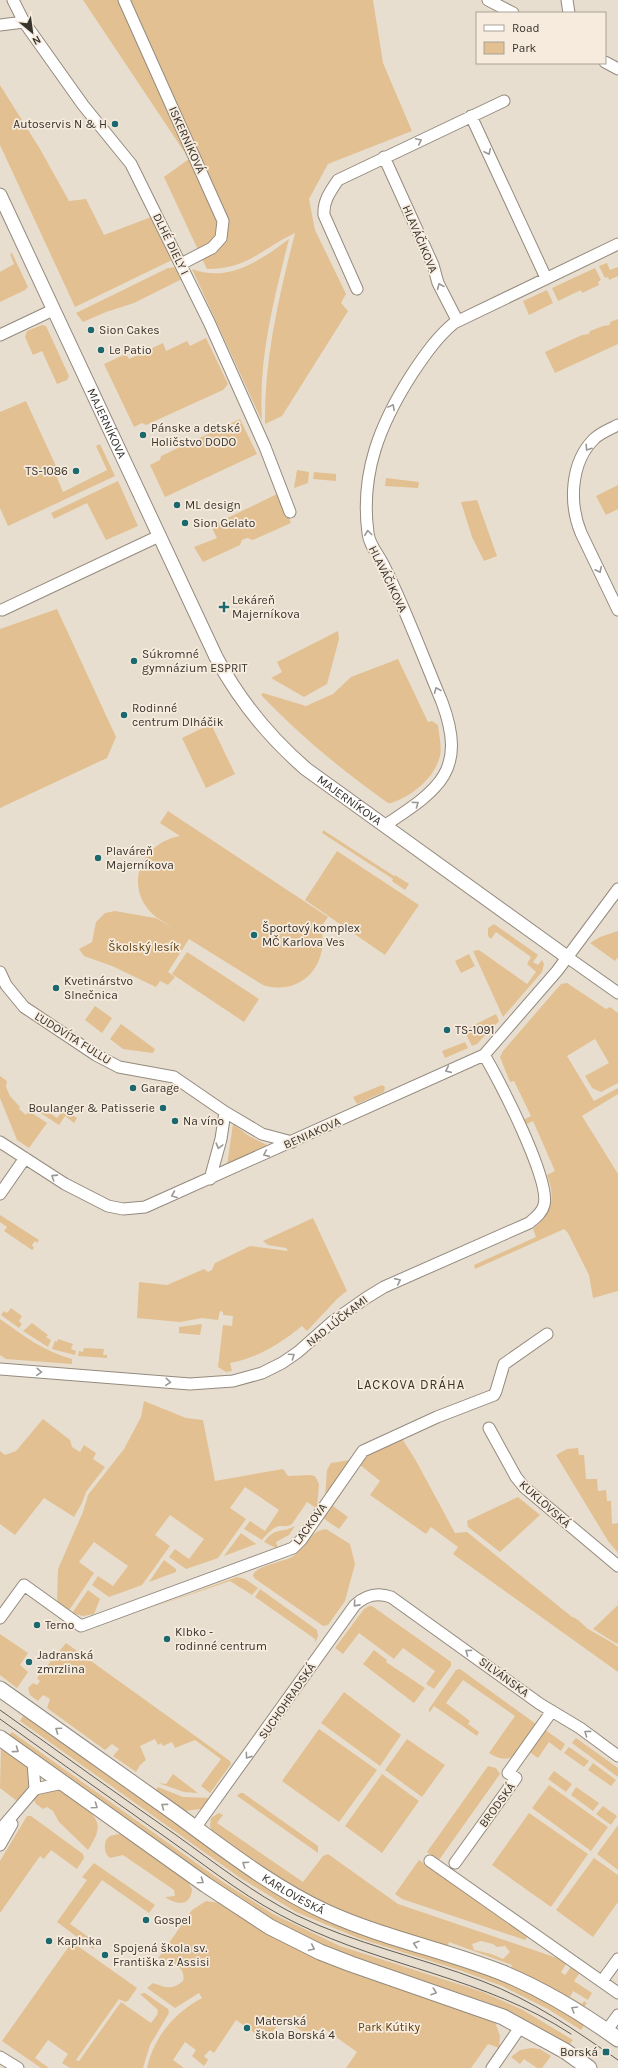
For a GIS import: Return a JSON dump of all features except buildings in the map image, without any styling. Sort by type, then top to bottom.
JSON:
[{"type":"main road","name":"KARLOVESKÁ","points":[[0,1690],[275,1884],[327,1912],[375,1931],[502,1973],[541,1990],[612,2035]]},
{"type":"main road","points":[[0,1738],[206,1885],[270,1927],[338,1959],[484,2009],[521,2026],[565,2051],[589,2068]]},
{"type":"street","name":"DLHÉ DIELY I","points":[[13,0],[24,22],[83,105],[131,164],[181,264],[253,420],[290,512]]},
{"type":"street","name":"ISKERNÍKOVÁ","points":[[124,0],[223,221],[221,238],[212,248],[181,264]]},
{"type":"street","points":[[488,0],[511,12]]},
{"type":"street","points":[[567,0],[569,12]]},
{"type":"street","points":[[0,25],[24,22]]},
{"type":"street","points":[[606,63],[618,69]]},
{"type":"street","points":[[358,289],[324,216],[323,206],[328,194],[338,180],[384,157],[504,102]]},
{"type":"street","points":[[472,116],[546,278]]},
{"type":"street","name":"HLAVÁČIKOVA","points":[[384,157],[433,265],[438,283],[457,320]]},
{"type":"street","name":"MAJERNÍKOVA","points":[[0,195],[216,657],[227,678],[248,708],[276,741],[303,766],[384,826],[618,993]]},
{"type":"street","name":"HLAVÁČIKOVA","points":[[384,826],[417,804],[438,785],[448,769],[452,752],[452,742],[449,723],[442,702],[384,566],[370,542],[367,508],[369,472],[378,438],[397,398],[431,348],[447,329],[457,320],[618,244]]},
{"type":"street","points":[[0,334],[53,310]]},
{"type":"street","points":[[618,425],[603,432],[594,439],[587,449],[577,469],[573,501],[576,522],[580,533],[618,610]]},
{"type":"street","points":[[2,610],[160,536]]},
{"type":"street","name":"BENIAKOVA","points":[[0,1142],[65,1184],[108,1206],[123,1209],[145,1208],[484,1055],[567,957],[618,888]]},
{"type":"street","name":"ĽUDOVÍTA FULLU","points":[[0,972],[6,985],[24,1007],[96,1056],[119,1067],[174,1077],[225,1112],[262,1134],[292,1142]]},
{"type":"street","name":"NAD LÚČKAMI","points":[[0,1369],[190,1384],[233,1381],[262,1373],[282,1363],[298,1352],[332,1322],[384,1287],[529,1223],[539,1216],[544,1205],[544,1183],[523,1134],[492,1068],[484,1055]]},
{"type":"street","points":[[210,1179],[221,1139],[225,1112]]},
{"type":"street","points":[[0,1194],[25,1158]]},
{"type":"street","name":"LACKOVA","points":[[0,1618],[24,1585],[81,1626],[293,1548],[301,1540],[363,1450],[437,1417],[494,1395],[504,1364],[548,1334]]},
{"type":"street","name":"KUKLOVSKÁ","points":[[489,1428],[516,1477],[524,1487],[618,1566]]},
{"type":"street","name":"SUCHOHRADSKÁ","points":[[195,1828],[217,1800],[355,1605],[362,1598],[372,1594],[391,1596]]},
{"type":"street","name":"SILVÁNSKA","points":[[391,1596],[618,1756]]},
{"type":"street","name":"BRODSKÁ","points":[[455,1863],[516,1778],[508,1773],[552,1710]]},
{"type":"street","points":[[0,1830],[20,1808],[35,1788],[33,1762]]},
{"type":"street","points":[[35,1788],[63,1783]]},
{"type":"street","points":[[0,1845],[20,1808]]},
{"type":"street","points":[[430,1861],[618,1993]]},
{"type":"street","points":[[602,1981],[618,1959]]},
{"type":"street","points":[[612,2035],[618,2015]]},
{"type":"street","points":[[492,2068],[521,2026]]},
{"type":"street","points":[[0,2057],[18,2068]]},
{"type":"green space","points":[[83,0],[373,0],[383,63],[412,131],[328,164],[309,199],[315,230],[346,294],[341,303],[348,311],[282,416],[265,424],[265,400],[270,352],[283,280],[295,233],[244,262],[234,266],[207,269],[164,177],[189,159]]},
{"type":"green space","points":[[0,85],[40,149],[69,201],[86,199],[104,235],[151,217],[172,260],[75,307],[0,145]]},
{"type":"green space","points":[[289,239],[268,329],[262,375],[262,421],[192,269],[205,273],[218,273],[244,267],[267,255]]},
{"type":"green space","points":[[12,253],[28,287],[25,290],[0,302],[0,272],[14,264],[10,254]]},
{"type":"green space","points":[[607,263],[610,270],[618,267],[618,276],[609,280],[608,277],[605,278],[599,266]]},
{"type":"green space","points":[[176,267],[182,279],[134,303],[106,312],[83,322],[76,313],[168,268]]},
{"type":"green space","points":[[595,268],[601,280],[598,282],[599,285],[582,293],[581,290],[558,301],[552,288]]},
{"type":"green space","points":[[547,290],[553,303],[529,315],[523,301]]},
{"type":"green space","points":[[618,319],[618,344],[555,373],[545,352],[582,335],[589,334],[590,331],[610,325],[610,322]]},
{"type":"green space","points":[[42,325],[46,326],[69,376],[67,380],[57,384],[42,351],[33,355],[25,337],[27,331]]},
{"type":"green space","points":[[206,338],[228,384],[223,390],[146,425],[142,423],[134,427],[104,364],[126,354],[129,359],[163,343],[166,351],[187,341],[190,346]]},
{"type":"green space","points":[[26,401],[56,466],[53,468],[63,492],[107,470],[96,446],[100,444],[115,476],[8,526],[0,508],[0,412]]},
{"type":"green space","points":[[240,419],[257,454],[165,497],[150,465],[160,460],[161,456]]},
{"type":"green space","points":[[297,470],[309,472],[308,483],[294,488]]},
{"type":"green space","points":[[314,472],[336,474],[336,481],[313,479]]},
{"type":"green space","points":[[386,478],[419,482],[418,488],[385,486]]},
{"type":"green space","points":[[118,481],[138,526],[106,540],[87,503],[54,519],[51,513]]},
{"type":"green space","points":[[618,485],[618,509],[606,515],[596,496]]},
{"type":"green space","points":[[279,493],[291,523],[253,540],[247,538],[242,540],[240,545],[203,562],[194,547],[217,538],[211,526]]},
{"type":"green space","points":[[477,500],[497,556],[484,561],[472,537],[461,502]]},
{"type":"green space","points":[[57,609],[116,737],[107,758],[0,808],[0,629]]},
{"type":"green space","points":[[338,631],[339,639],[327,684],[304,697],[271,678],[282,672],[277,662]]},
{"type":"green space","points":[[398,659],[428,722],[432,721],[438,725],[441,752],[433,772],[421,786],[407,796],[388,803],[322,752],[291,725],[261,695],[263,693],[306,706],[333,694],[351,677]]},
{"type":"green space","points":[[211,724],[235,774],[206,788],[182,738]]},
{"type":"green space","name":"Školský lesík","points":[[168,811],[328,917],[321,927],[323,941],[321,954],[317,965],[310,975],[300,982],[289,986],[277,988],[263,985],[189,939],[168,972],[175,977],[168,985],[160,981],[156,987],[112,966],[84,956],[79,949],[92,942],[96,922],[105,913],[115,911],[156,918],[171,927],[147,908],[141,896],[138,885],[142,863],[149,853],[157,845],[180,836],[160,823]]},
{"type":"green space","points":[[323,830],[394,876],[395,875],[409,884],[405,890],[392,881],[393,879],[322,833]]},
{"type":"green space","points":[[337,851],[419,905],[385,955],[305,900]]},
{"type":"green space","points":[[494,924],[538,955],[533,962],[538,965],[542,960],[544,964],[542,972],[503,1017],[473,951],[479,950],[527,984],[536,972],[527,964],[531,957],[496,932],[491,939],[488,936],[488,928]]},
{"type":"green space","points":[[618,931],[618,957],[615,961],[590,943],[600,937]]},
{"type":"green space","points":[[187,952],[259,999],[244,1022],[172,974]]},
{"type":"green space","points":[[469,954],[475,966],[461,973],[455,961]]},
{"type":"green space","points":[[567,983],[606,1009],[610,1007],[618,1013],[618,1083],[601,1092],[592,1088],[585,1076],[609,1063],[595,1039],[567,1056],[594,1101],[618,1088],[618,1094],[582,1116],[618,1174],[618,1291],[593,1298],[589,1275],[568,1233],[564,1229],[475,1269],[474,1265],[536,1237],[533,1229],[544,1217],[550,1205],[552,1198],[547,1175],[555,1171],[533,1121],[525,1125],[523,1120],[531,1116],[514,1081],[510,1082],[500,1057],[503,1051],[561,984]]},
{"type":"green space","points":[[95,1006],[112,1018],[102,1033],[85,1020]]},
{"type":"green space","points":[[496,1014],[499,1021],[477,1044],[472,1046],[464,1030]]},
{"type":"green space","points":[[121,1024],[155,1049],[153,1053],[123,1049],[110,1039]]},
{"type":"green space","points":[[465,1042],[468,1048],[445,1058],[442,1051]]},
{"type":"green space","points":[[0,1076],[7,1081],[6,1087],[10,1096],[20,1107],[19,1109],[26,1115],[29,1111],[47,1123],[29,1148],[17,1140],[0,1098]]},
{"type":"green space","points":[[382,1085],[385,1087],[384,1092],[357,1104],[353,1097]]},
{"type":"green space","points":[[35,1103],[57,1118],[64,1109],[77,1118],[74,1123],[65,1116],[59,1125],[33,1108]]},
{"type":"green space","points":[[233,1124],[249,1136],[269,1146],[227,1165]]},
{"type":"green space","points":[[0,1215],[39,1240],[37,1243],[35,1241],[32,1245],[34,1248],[32,1250],[4,1231],[7,1227],[0,1222]]},
{"type":"green space","points":[[313,1218],[347,1291],[338,1298],[307,1331],[302,1326],[285,1339],[259,1354],[230,1363],[232,1371],[226,1372],[218,1367],[223,1325],[232,1326],[233,1316],[223,1315],[223,1312],[220,1311],[218,1320],[202,1318],[180,1322],[137,1318],[139,1282],[167,1285],[204,1269],[208,1272],[212,1270],[215,1263],[250,1246],[288,1251],[286,1248],[268,1245],[263,1241]]},
{"type":"green space","points":[[11,1308],[22,1316],[19,1321],[22,1324],[19,1328],[1,1315],[4,1311],[7,1313]]},
{"type":"green space","points":[[0,1319],[26,1337],[52,1352],[72,1359],[72,1364],[6,1359],[0,1355]]},
{"type":"green space","points":[[32,1323],[48,1335],[46,1337],[51,1340],[48,1347],[23,1331]]},
{"type":"green space","points":[[202,1324],[200,1335],[179,1333],[179,1327]]},
{"type":"green space","points":[[58,1339],[73,1344],[71,1349],[76,1351],[75,1355],[52,1349],[55,1341],[57,1342]]},
{"type":"green space","points":[[84,1348],[104,1349],[103,1355],[107,1355],[107,1358],[78,1356],[79,1351],[83,1352]]},
{"type":"green space","points":[[144,1401],[186,1418],[203,1420],[215,1481],[283,1469],[288,1476],[315,1476],[319,1484],[317,1507],[316,1508],[307,1502],[292,1524],[276,1527],[262,1540],[244,1529],[250,1521],[265,1531],[279,1510],[245,1487],[230,1508],[246,1519],[218,1558],[186,1569],[169,1557],[175,1549],[189,1559],[204,1539],[170,1515],[155,1535],[170,1546],[142,1585],[109,1597],[92,1585],[98,1576],[113,1586],[128,1566],[94,1542],[79,1562],[94,1573],[68,1612],[57,1602],[58,1569],[83,1512],[88,1495],[124,1449],[141,1417]]},
{"type":"green space","points":[[43,1419],[70,1440],[72,1447],[80,1452],[84,1445],[96,1453],[93,1459],[105,1467],[86,1492],[74,1517],[44,1498],[15,1535],[0,1524],[0,1451],[5,1455],[16,1451]]},
{"type":"green space","points":[[401,1437],[415,1459],[455,1533],[467,1532],[572,1617],[577,1619],[585,1627],[618,1647],[618,1672],[453,1554],[458,1547],[431,1527],[426,1534],[370,1495],[380,1481],[359,1464],[366,1453]]},
{"type":"green space","points":[[578,1448],[579,1455],[584,1455],[586,1479],[597,1479],[598,1491],[606,1490],[607,1501],[611,1501],[612,1524],[618,1523],[618,1553],[608,1541],[556,1455],[567,1449]]},
{"type":"green space","points":[[350,1460],[325,1497],[327,1470],[331,1463]]},
{"type":"green space","points":[[343,1487],[345,1488],[333,1506],[348,1517],[339,1529],[320,1516]]},
{"type":"green space","points":[[518,1497],[540,1515],[500,1552],[468,1527],[467,1521]]},
{"type":"green space","points":[[295,1526],[289,1535],[276,1542],[278,1549],[264,1542],[275,1532],[286,1530]]},
{"type":"green space","points":[[326,1529],[350,1544],[355,1564],[345,1601],[328,1625],[323,1626],[254,1578],[253,1575],[259,1569],[295,1555],[300,1551],[310,1537],[319,1531]]},
{"type":"green space","points":[[241,1533],[256,1544],[224,1556]]},
{"type":"green space","points":[[164,1560],[176,1569],[176,1572],[149,1582]]},
{"type":"green space","points":[[237,1577],[245,1579],[258,1588],[252,1595],[230,1581],[148,1609]]},
{"type":"green space","points":[[260,1589],[317,1630],[318,1636],[315,1643],[315,1639],[255,1597]]},
{"type":"green space","points":[[88,1590],[100,1599],[94,1614],[83,1616],[72,1613]]},
{"type":"green space","points":[[618,1605],[618,1642],[617,1644],[593,1629]]},
{"type":"green space","points":[[372,1606],[451,1662],[451,1666],[434,1689],[426,1684],[435,1671],[403,1648],[394,1659],[359,1633],[343,1654],[335,1648],[364,1609]]},
{"type":"green space","points":[[0,1634],[28,1653],[20,1665],[28,1672],[17,1688],[0,1675]]},
{"type":"green space","points":[[66,1643],[230,1761],[231,1764],[210,1793],[201,1786],[221,1759],[195,1740],[175,1748],[172,1742],[163,1746],[161,1743],[158,1745],[155,1739],[140,1746],[146,1760],[140,1765],[136,1772],[113,1756],[119,1749],[112,1744],[105,1750],[47,1708],[50,1699],[43,1695],[38,1701],[30,1695],[28,1688],[33,1683],[37,1685],[40,1681],[37,1678]]},
{"type":"green space","points":[[374,1650],[387,1660],[386,1662],[425,1688],[414,1703],[363,1664]]},
{"type":"green space","points":[[460,1669],[536,1724],[536,1728],[522,1748],[511,1757],[505,1759],[498,1758],[489,1753],[515,1716],[463,1680],[446,1703],[470,1721],[468,1724],[479,1732],[477,1736],[434,1706],[429,1713],[429,1709],[456,1670]]},
{"type":"green space","points":[[344,1692],[401,1735],[380,1766],[321,1723]]},
{"type":"green space","points":[[24,1715],[264,1885],[524,1989],[585,2024],[581,2030],[548,2009],[502,1986],[462,1971],[358,1938],[296,1912],[239,1877],[20,1721]]},
{"type":"green space","points":[[319,1729],[377,1770],[339,1822],[282,1781]]},
{"type":"green space","points":[[544,1729],[565,1744],[561,1751],[549,1742],[538,1758],[528,1751]]},
{"type":"green space","points":[[12,1732],[223,1882],[273,1914],[340,1946],[483,1992],[523,2010],[573,2040],[569,2045],[531,2023],[486,2002],[335,1951],[287,1929],[248,1906],[8,1736]]},
{"type":"green space","points":[[576,1738],[618,1768],[618,1777],[572,1743]]},
{"type":"green space","points":[[407,1739],[445,1765],[422,1797],[385,1770]]},
{"type":"green space","points":[[569,1747],[589,1761],[584,1767],[564,1753]]},
{"type":"green space","points":[[1,1748],[22,1761],[29,1770],[30,1782],[25,1792],[17,1801],[0,1788]]},
{"type":"green space","points":[[593,1763],[616,1780],[611,1786],[588,1770]]},
{"type":"green space","points":[[488,1766],[496,1768],[500,1774],[439,1860],[427,1852]]},
{"type":"green space","points":[[554,1771],[572,1784],[566,1792],[548,1779]]},
{"type":"green space","points":[[173,1774],[198,1793],[184,1792],[158,1783],[166,1784]]},
{"type":"green space","points":[[382,1774],[419,1801],[382,1853],[345,1826]]},
{"type":"green space","points":[[549,1785],[608,1827],[591,1851],[532,1808]]},
{"type":"green space","points":[[158,1787],[183,1797],[211,1798],[201,1809],[185,1811],[155,1792]]},
{"type":"green space","points":[[576,1787],[599,1803],[593,1811],[571,1795]]},
{"type":"green space","points":[[58,1789],[66,1793],[86,1809],[95,1819],[98,1829],[88,1850],[59,1822],[53,1811],[47,1807],[43,1809],[36,1804],[34,1800],[41,1793]]},
{"type":"green space","points":[[240,1793],[243,1793],[318,1846],[318,1853],[237,1796]]},
{"type":"green space","points":[[603,1806],[617,1816],[611,1825],[596,1814]]},
{"type":"green space","points":[[219,1813],[223,1815],[217,1823],[303,1882],[323,1856],[328,1854],[398,1904],[557,1958],[566,1964],[561,1972],[565,1975],[571,1967],[579,1974],[574,1981],[592,1993],[588,2000],[573,1991],[570,1997],[582,2004],[584,2001],[587,2003],[584,2007],[510,1969],[512,1965],[449,1942],[447,1948],[378,1926],[336,1909],[281,1879],[212,1832],[210,1826],[211,1818]],"holes":[[[481,1941],[493,1944],[497,1947],[505,1946],[510,1952],[503,1959],[491,1954],[474,1950],[472,1944]]]},
{"type":"green space","points":[[529,1813],[588,1854],[551,1907],[492,1865]]},
{"type":"green space","points":[[27,1816],[31,1816],[83,1854],[84,1858],[77,1869],[51,1850],[44,1859],[40,1856],[0,1913],[0,1861]]},
{"type":"green space","points":[[618,1825],[618,1870],[597,1854]]},
{"type":"green space","points":[[118,1834],[125,1836],[187,1880],[192,1889],[189,1899],[182,1903],[169,1900],[165,1897],[175,1896],[174,1890],[123,1855],[110,1858],[105,1850],[106,1840],[110,1836]]},
{"type":"green space","points":[[594,1858],[618,1875],[618,1902],[593,1937],[556,1910]]},
{"type":"green space","points":[[419,1860],[528,1936],[525,1940],[402,1899],[395,1894]]},
{"type":"green space","points":[[94,1863],[155,1905],[149,1913],[102,1880],[70,1924],[97,1943],[93,1949],[57,1922],[87,1880],[82,1877]]},
{"type":"green space","name":"Park Kútiky","points":[[206,1901],[220,1903],[265,1933],[318,1959],[495,2022],[500,2036],[499,2048],[488,2044],[471,2068],[346,2068],[357,2052],[322,2027],[318,2031],[316,2030],[310,2037],[283,2018],[266,2041],[236,2020],[214,2053],[210,2050],[204,2056],[208,2060],[204,2066],[192,2056],[196,2050],[185,2042],[173,2060],[184,2068],[147,2068],[155,2046],[167,2027],[183,2011],[202,1998],[199,1993],[175,2008],[147,1988],[153,1983],[165,1987],[171,1987],[183,1981],[184,1976],[176,1964],[167,1960],[157,1960],[192,1910]]},
{"type":"green space","points":[[72,1942],[137,1988],[128,2001],[125,2002],[119,1999],[76,2060],[79,2061],[121,2002],[151,2023],[157,2015],[158,2010],[140,1994],[145,1993],[168,2009],[169,2013],[150,2045],[143,2068],[70,2068],[62,2063],[68,2054],[48,2040],[35,2058],[49,2068],[41,2068],[2,2041]]},
{"type":"green space","points":[[531,2048],[540,2049],[551,2056],[542,2068],[537,2068],[524,2059],[520,2064],[511,2057],[520,2050]]},
{"type":"tram line","points":[[0,1710],[234,1877],[280,1906],[296,1915],[341,1934],[459,1972],[518,1997],[553,2016],[618,2060]]},
{"type":"tram line","points":[[0,1719],[234,1886],[280,1915],[330,1938],[504,1999],[538,2015],[571,2034]]},
{"type":"place","name":"Autoservis N & H","points":[[115,124]]},
{"type":"place","name":"Sion Cakes","points":[[91,330]]},
{"type":"place","name":"Le Patio","points":[[101,350]]},
{"type":"place","name":"Pánske a detské Holičstvo DODO","points":[[143,435]]},
{"type":"place","name":"TS-1086","points":[[76,471]]},
{"type":"place","name":"ML design","points":[[177,505]]},
{"type":"place","name":"Sion Gelato","points":[[185,523]]},
{"type":"place","name":"Lekáreň Majerníkova","points":[[224,607]]},
{"type":"place","name":"Súkromné gymnázium ESPRIT","points":[[134,661]]},
{"type":"place","name":"Rodinné centrum Dlháčik","points":[[124,715]]},
{"type":"place","name":"Plaváreň Majerníkova","points":[[98,858]]},
{"type":"place","name":"Športový komplex MČ Karlova Ves","points":[[254,935]]},
{"type":"place","name":"Kvetinárstvo Slnečnica","points":[[56,988]]},
{"type":"place","name":"TS-1091","points":[[447,1030]]},
{"type":"place","name":"Garage","points":[[133,1088]]},
{"type":"place","name":"Boulanger & Patisserie","points":[[163,1108]]},
{"type":"place","name":"Na víno","points":[[175,1121]]},
{"type":"place","name":"Terno","points":[[37,1625]]},
{"type":"place","name":"Klbko - rodinné centrum","points":[[167,1639]]},
{"type":"place","name":"Jadranská zmrzlina","points":[[29,1662]]},
{"type":"place","name":"Gospel","points":[[146,1920]]},
{"type":"place","name":"Kaplnka","points":[[49,1941]]},
{"type":"place","name":"Spojená škola sv. Františka z Assisi","points":[[105,1955]]},
{"type":"place","name":"Materská škola Borská 4","points":[[247,2028]]},
{"type":"place","name":"Borská","points":[[606,2052]]},
{"type":"district","name":"LACKOVA DRÁHA","points":[[411,1384]]}]
